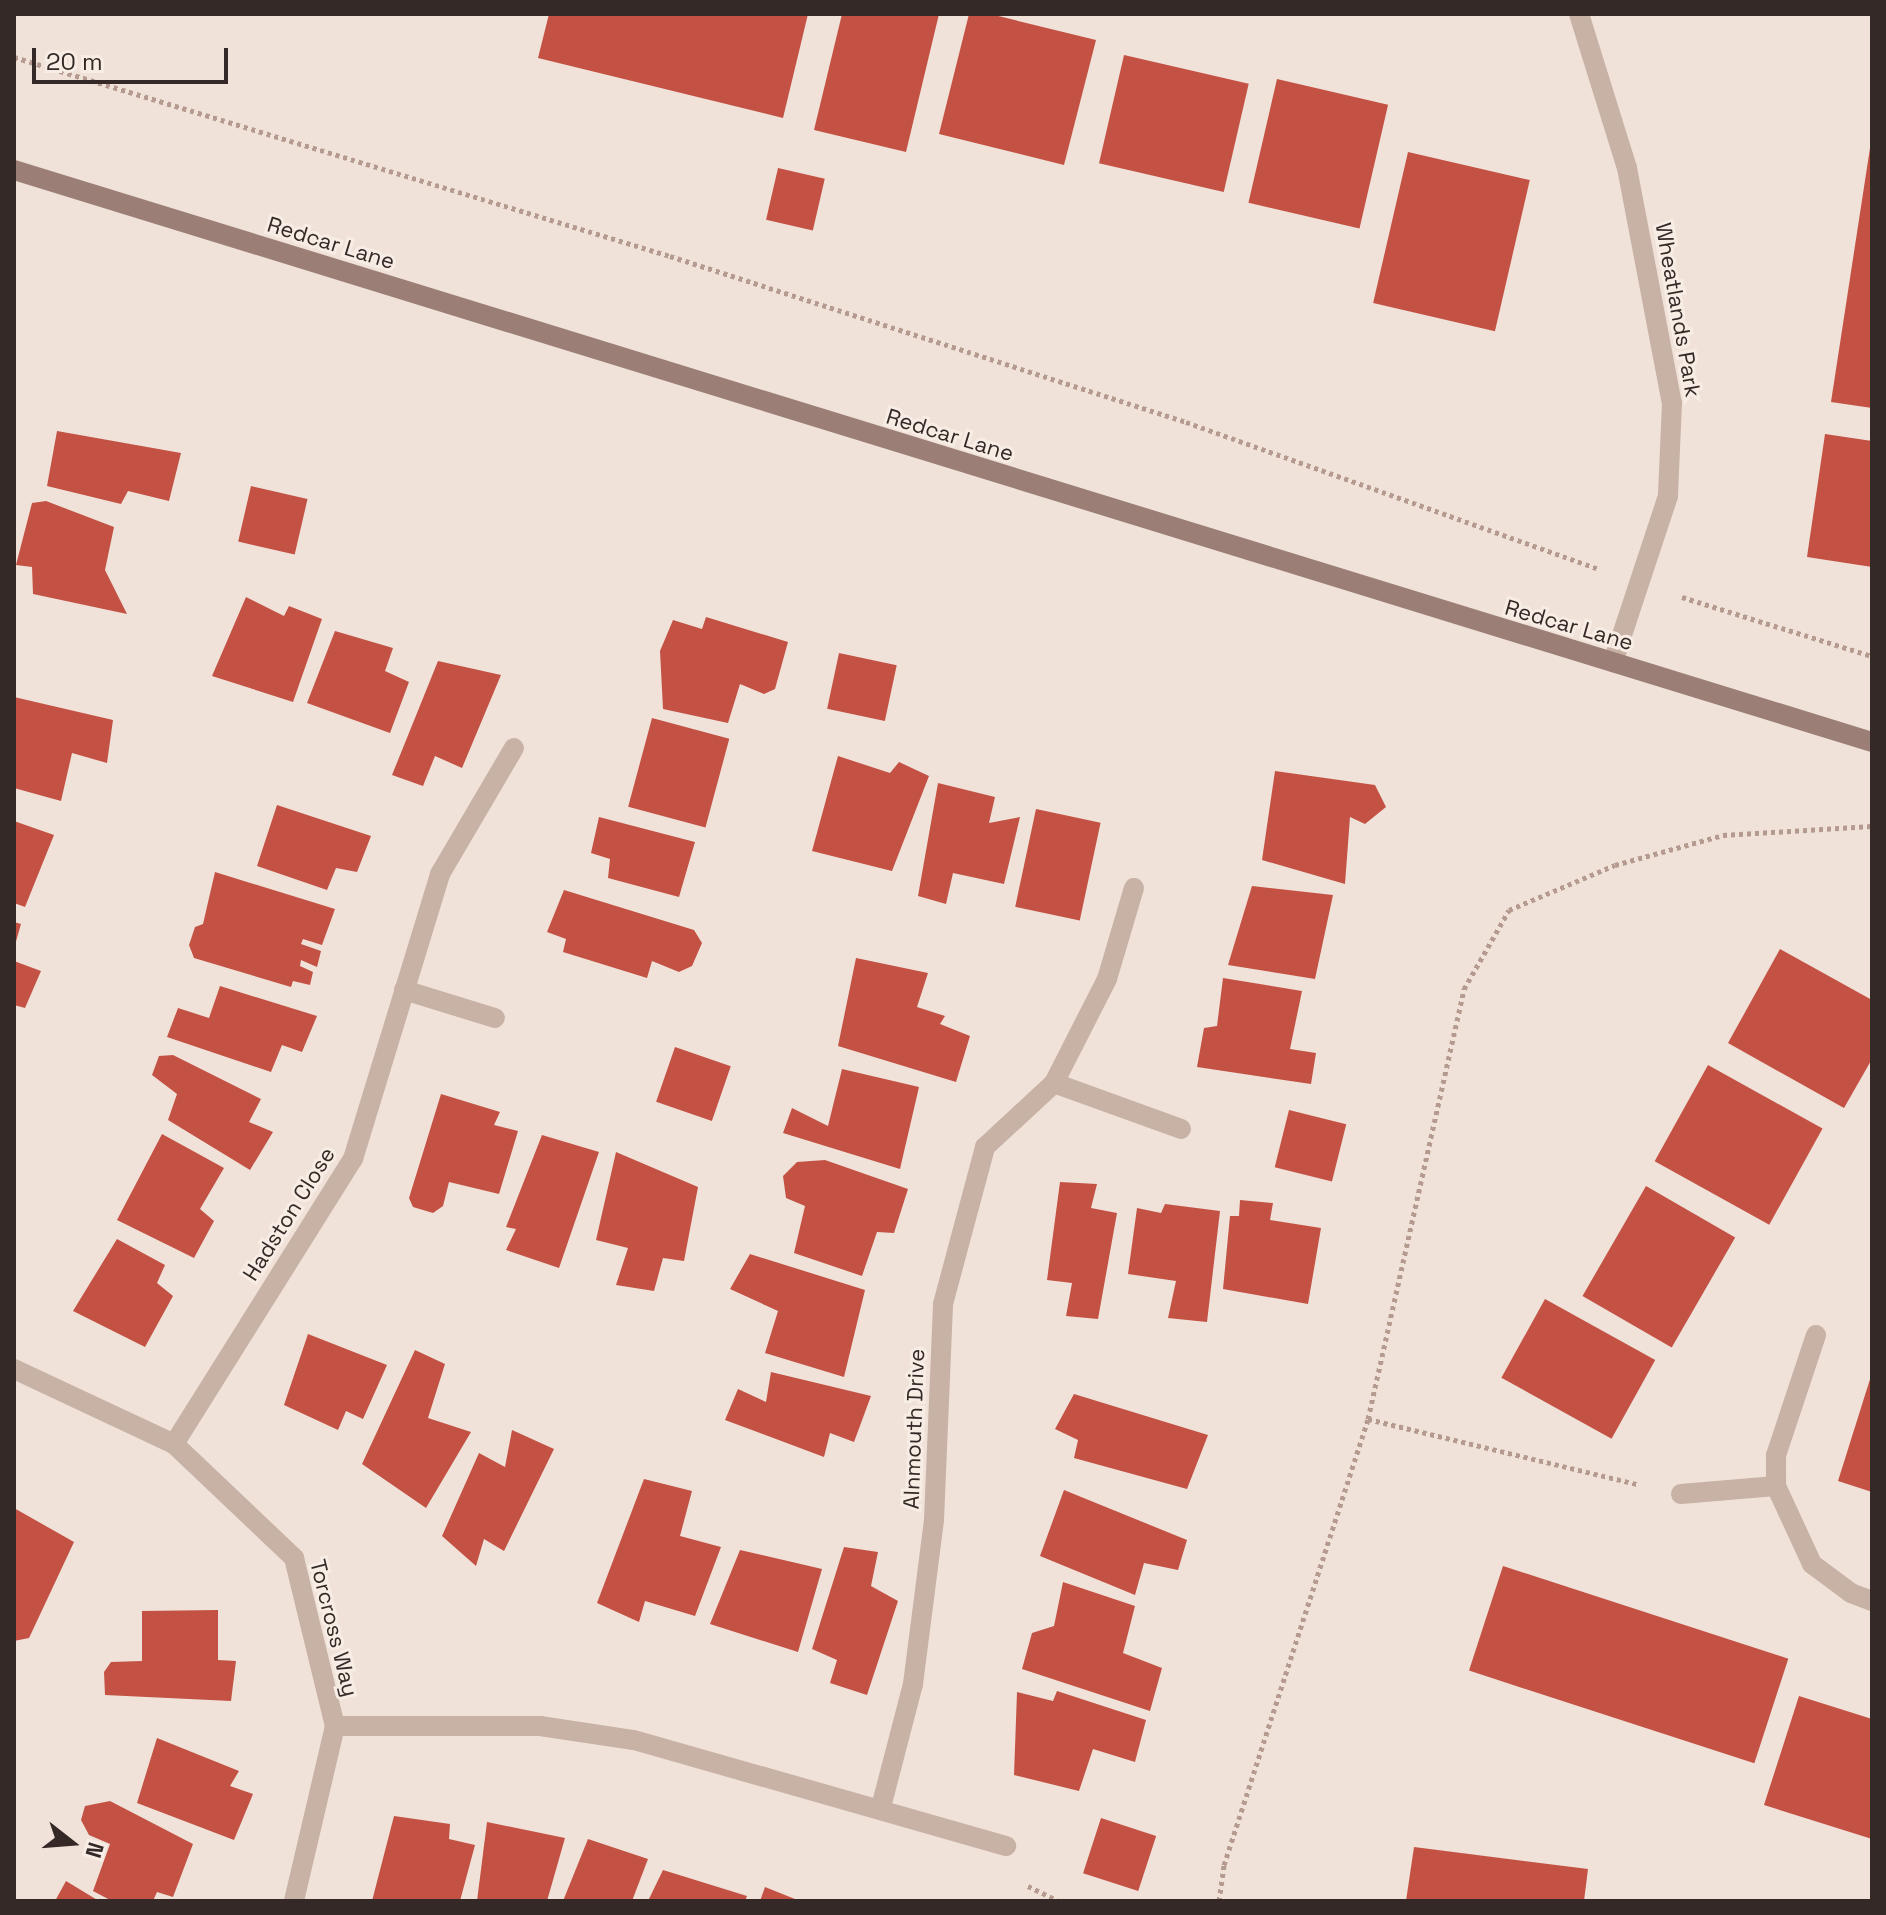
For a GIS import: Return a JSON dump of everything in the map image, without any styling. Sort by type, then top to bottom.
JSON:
[{"type":"main road","name":"Redcar Lane","points":[[14,170],[1872,742]]},
{"type":"street","name":"Wheatlands Park","points":[[1579,14],[1627,168],[1672,403],[1668,496],[1613,662]]},
{"type":"street","name":"Hadston Close","points":[[174,1444],[353,1159],[440,874],[514,748]]},
{"type":"street","name":"Alnmouth Drive","points":[[881,1807],[913,1684],[934,1520],[943,1304],[985,1147],[1054,1083],[1107,979],[1134,888]]},
{"type":"street","points":[[404,990],[495,1018]]},
{"type":"street","points":[[1054,1083],[1181,1129]]},
{"type":"street","points":[[1816,1335],[1776,1455],[1776,1486],[1812,1564],[1851,1593],[1872,1601]]},
{"type":"street","name":"Torcross Way","points":[[14,1369],[174,1444],[294,1558],[335,1726],[294,1901]]},
{"type":"street","points":[[1681,1494],[1776,1486]]},
{"type":"street","points":[[335,1726],[540,1726],[634,1740],[881,1807],[1006,1846]]},
{"type":"path","points":[[14,57],[670,256],[1186,422],[1639,583],[1872,656]]},
{"type":"path","points":[[1219,1901],[1224,1865],[1368,1419],[1464,989],[1509,910],[1615,865],[1723,835],[1872,826]]},
{"type":"path","points":[[1368,1419],[1681,1494]]},
{"type":"building","points":[[549,14],[808,14],[783,118],[538,58]]},
{"type":"building","points":[[842,14],[939,14],[906,152],[814,130]]},
{"type":"building","points":[[969,14],[990,14],[1096,40],[1064,165],[939,134]]},
{"type":"building","points":[[1124,55],[1249,84],[1224,192],[1099,163]]},
{"type":"building","points":[[1277,79],[1388,105],[1360,228],[1248,203]]},
{"type":"building","points":[[1872,148],[1872,408],[1831,402]]},
{"type":"building","points":[[1408,152],[1530,180],[1495,331],[1373,303]]},
{"type":"building","points":[[778,168],[825,179],[813,230],[766,220]]},
{"type":"building","points":[[57,431],[181,453],[169,501],[128,491],[121,504],[47,486]]},
{"type":"building","points":[[1825,434],[1872,441],[1872,567],[1807,557]]},
{"type":"building","points":[[251,486],[308,499],[295,555],[238,542]]},
{"type":"building","points":[[46,501],[114,527],[105,570],[127,614],[33,594],[32,567],[16,565],[32,503]]},
{"type":"building","points":[[246,597],[284,616],[289,606],[322,619],[293,702],[212,676]]},
{"type":"building","points":[[706,617],[788,642],[775,689],[764,694],[740,684],[728,723],[663,709],[660,651],[673,620],[702,629]]},
{"type":"building","points":[[335,631],[393,648],[385,671],[409,682],[390,733],[307,703]]},
{"type":"building","points":[[839,653],[897,665],[885,721],[827,709]]},
{"type":"building","points":[[438,661],[501,675],[462,768],[435,756],[423,786],[392,775]]},
{"type":"building","points":[[14,697],[113,720],[107,763],[72,753],[61,801],[14,788]]},
{"type":"building","points":[[652,718],[729,739],[705,828],[628,807]]},
{"type":"building","points":[[838,756],[890,773],[899,762],[929,776],[892,871],[812,851]]},
{"type":"building","points":[[1275,771],[1375,785],[1386,807],[1365,824],[1350,817],[1345,884],[1262,860]]},
{"type":"building","points":[[938,783],[995,797],[989,823],[1020,817],[1004,884],[953,873],[946,904],[918,896]]},
{"type":"building","points":[[277,805],[371,836],[357,872],[336,868],[327,890],[257,866]]},
{"type":"building","points":[[1036,809],[1101,823],[1080,921],[1015,907]]},
{"type":"building","points":[[599,817],[695,842],[679,897],[608,878],[610,859],[591,853]]},
{"type":"building","points":[[14,821],[54,835],[25,907],[14,903]]},
{"type":"building","points":[[215,872],[335,909],[322,945],[303,939],[301,944],[321,951],[317,967],[301,960],[300,966],[313,972],[310,985],[293,981],[291,987],[194,958],[189,945],[195,927],[203,924]]},
{"type":"building","points":[[1252,886],[1333,895],[1315,979],[1228,965]]},
{"type":"building","points":[[564,890],[694,930],[702,943],[692,966],[679,972],[652,961],[647,978],[563,952],[566,939],[547,932]]},
{"type":"building","points":[[14,922],[21,924],[15,945],[14,944]]},
{"type":"building","points":[[1780,949],[1872,1000],[1872,1059],[1844,1108],[1728,1043]]},
{"type":"building","points":[[856,958],[928,973],[917,1007],[945,1016],[940,1024],[970,1036],[956,1082],[838,1046]]},
{"type":"building","points":[[14,961],[41,971],[25,1008],[14,1005]]},
{"type":"building","points":[[1223,978],[1302,991],[1290,1049],[1316,1053],[1311,1084],[1197,1067],[1204,1028],[1217,1026]]},
{"type":"building","points":[[220,986],[317,1016],[302,1052],[282,1045],[271,1072],[167,1037],[178,1008],[209,1018]]},
{"type":"building","points":[[675,1047],[731,1066],[712,1121],[656,1102]]},
{"type":"building","points":[[173,1055],[261,1099],[249,1122],[273,1132],[250,1170],[168,1120],[177,1094],[152,1075],[159,1056]]},
{"type":"building","points":[[1708,1065],[1823,1129],[1769,1225],[1655,1161]]},
{"type":"building","points":[[842,1069],[919,1087],[900,1169],[783,1133],[792,1108],[828,1126]]},
{"type":"building","points":[[441,1094],[500,1112],[494,1125],[518,1131],[499,1194],[449,1182],[443,1206],[433,1213],[413,1207],[409,1198]]},
{"type":"building","points":[[1289,1110],[1346,1124],[1332,1182],[1275,1167]]},
{"type":"building","points":[[162,1134],[224,1168],[200,1209],[214,1221],[194,1258],[117,1220]]},
{"type":"building","points":[[542,1135],[599,1152],[559,1268],[506,1250],[516,1229],[506,1227]]},
{"type":"building","points":[[616,1152],[698,1187],[684,1261],[663,1258],[654,1291],[616,1285],[628,1248],[596,1240]]},
{"type":"building","points":[[825,1160],[908,1189],[894,1233],[877,1232],[862,1276],[794,1253],[805,1206],[786,1198],[783,1176],[797,1162]]},
{"type":"building","points":[[1060,1182],[1097,1184],[1091,1208],[1117,1213],[1098,1319],[1066,1316],[1072,1283],[1047,1280]]},
{"type":"building","points":[[1646,1186],[1735,1238],[1672,1347],[1582,1296]]},
{"type":"building","points":[[1240,1200],[1273,1203],[1270,1220],[1321,1228],[1308,1304],[1223,1289],[1230,1216],[1239,1216]]},
{"type":"building","points":[[1165,1204],[1220,1211],[1207,1322],[1168,1318],[1176,1281],[1128,1274],[1137,1208],[1161,1213]]},
{"type":"building","points":[[117,1239],[165,1265],[157,1283],[173,1296],[145,1347],[73,1311]]},
{"type":"building","points":[[750,1254],[865,1290],[844,1377],[765,1353],[778,1311],[730,1289]]},
{"type":"building","points":[[1545,1299],[1655,1360],[1612,1439],[1501,1378]]},
{"type":"building","points":[[308,1334],[387,1365],[363,1419],[346,1411],[338,1430],[284,1405]]},
{"type":"building","points":[[415,1350],[445,1364],[428,1418],[471,1432],[426,1508],[362,1464]]},
{"type":"building","points":[[771,1372],[871,1396],[854,1442],[830,1433],[824,1457],[725,1420],[738,1389],[766,1402]]},
{"type":"building","points":[[1872,1376],[1872,1492],[1838,1481]]},
{"type":"building","points":[[1074,1394],[1208,1435],[1187,1489],[1074,1458],[1078,1440],[1055,1429]]},
{"type":"building","points":[[512,1430],[554,1449],[504,1551],[484,1539],[476,1566],[442,1536],[479,1453],[505,1467]]},
{"type":"building","points":[[644,1479],[692,1491],[680,1536],[721,1547],[695,1616],[645,1601],[639,1622],[597,1603]]},
{"type":"building","points":[[1064,1490],[1187,1540],[1178,1570],[1144,1563],[1135,1595],[1040,1556]]},
{"type":"building","points":[[14,1508],[74,1542],[29,1638],[14,1641]]},
{"type":"building","points":[[844,1547],[878,1552],[871,1586],[898,1601],[867,1695],[830,1683],[837,1660],[812,1649]]},
{"type":"building","points":[[740,1550],[822,1569],[798,1652],[710,1624]]},
{"type":"building","points":[[1503,1566],[1788,1659],[1754,1763],[1469,1671]]},
{"type":"building","points":[[1063,1582],[1135,1606],[1123,1653],[1162,1668],[1150,1711],[1022,1669],[1032,1633],[1054,1626]]},
{"type":"building","points":[[218,1610],[218,1660],[236,1661],[231,1701],[105,1695],[104,1672],[111,1662],[142,1661],[142,1611]]},
{"type":"building","points":[[1057,1691],[1146,1720],[1135,1762],[1093,1749],[1079,1791],[1014,1775],[1017,1692],[1053,1701]]},
{"type":"building","points":[[1799,1696],[1872,1719],[1872,1839],[1764,1805]]},
{"type":"building","points":[[157,1738],[239,1771],[230,1786],[253,1794],[234,1840],[137,1803]]},
{"type":"building","points":[[110,1801],[193,1844],[173,1897],[157,1892],[153,1901],[112,1901],[93,1891],[110,1844],[89,1835],[81,1820],[85,1806]]},
{"type":"building","points":[[394,1816],[450,1824],[449,1839],[475,1845],[460,1901],[372,1901]]},
{"type":"building","points":[[1101,1818],[1156,1836],[1138,1891],[1083,1873]]},
{"type":"building","points":[[487,1822],[565,1838],[547,1901],[477,1901]]},
{"type":"building","points":[[588,1839],[648,1859],[632,1901],[563,1901]]},
{"type":"building","points":[[1414,1847],[1588,1869],[1584,1901],[1406,1901]]},
{"type":"building","points":[[663,1870],[747,1896],[745,1901],[648,1901]]},
{"type":"building","points":[[66,1881],[99,1901],[55,1901]]},
{"type":"building","points":[[765,1887],[800,1901],[760,1901]]}]
